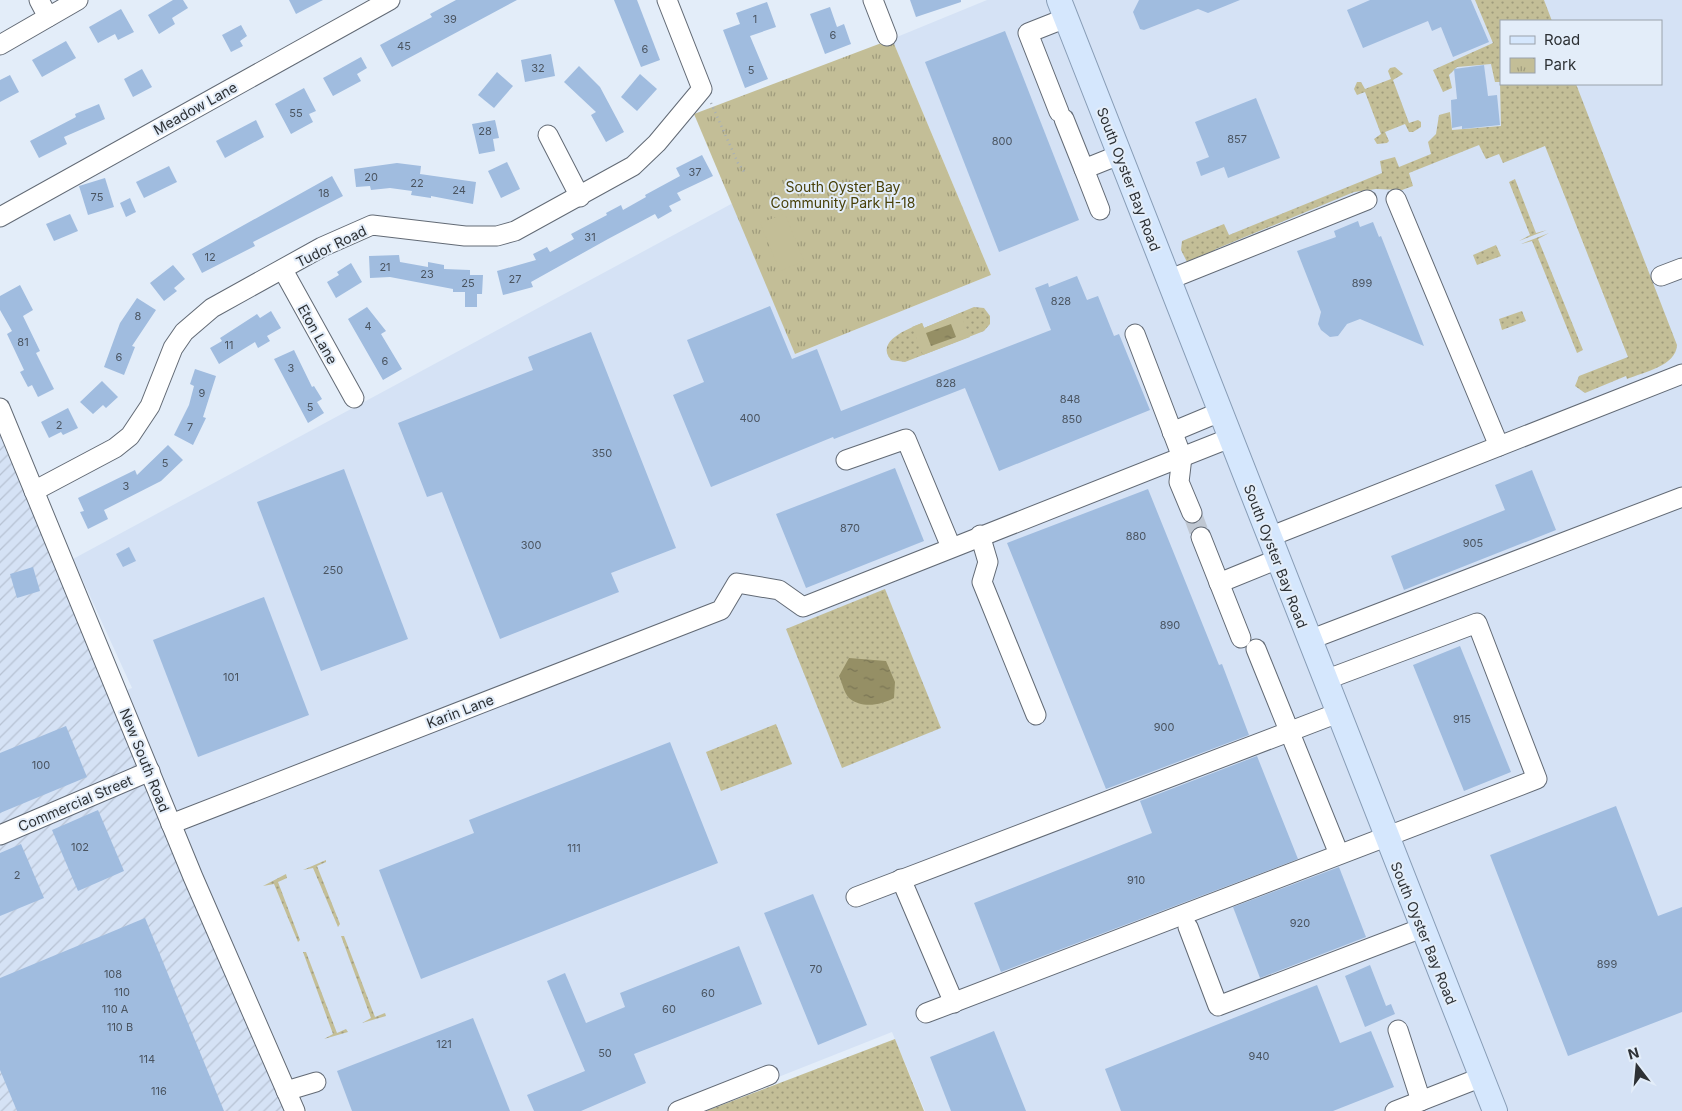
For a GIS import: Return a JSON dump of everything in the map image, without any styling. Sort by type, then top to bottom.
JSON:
[{"type":"main road","name":"South Oyster Bay Road","points":[[1062,9],[1495,1111]]},
{"type":"street","points":[[39,0],[48,17]]},
{"type":"street","points":[[0,45],[78,0]]},
{"type":"street","name":"Meadow Lane","points":[[0,217],[390,0]]},
{"type":"street","points":[[667,0],[702,89]]},
{"type":"street","points":[[873,0],[888,36]]},
{"type":"street","points":[[1062,9],[1028,33],[1100,210]]},
{"type":"street","name":"Tudor Road","points":[[34,491],[115,448],[130,436],[150,406],[165,363],[184,332],[212,308],[322,247],[372,225],[465,236],[497,236],[515,231],[580,197],[633,166],[657,143],[702,89]]},
{"type":"street","points":[[548,135],[580,197]]},
{"type":"street","points":[[1084,169],[1119,155]]},
{"type":"street","points":[[1396,199],[1499,446]]},
{"type":"street","points":[[1168,280],[1367,200]]},
{"type":"street","points":[[1661,276],[1682,268]]},
{"type":"street","name":"Eton Lane","points":[[283,270],[354,398]]},
{"type":"street","points":[[1135,334],[1182,457],[1179,482],[1192,513]]},
{"type":"street","points":[[1269,537],[1682,374]]},
{"type":"street","name":"New South Road","points":[[0,408],[171,824],[295,1111]]},
{"type":"street","points":[[1172,432],[1220,412]]},
{"type":"street","points":[[846,460],[906,439],[951,547],[1230,438]]},
{"type":"street","points":[[1309,640],[1682,497]]},
{"type":"street","points":[[980,535],[988,562],[982,582],[1036,715]]},
{"type":"street","points":[[1201,537],[1219,583],[1290,732],[1339,854]]},
{"type":"street","name":"Karin Lane","points":[[171,824],[721,610],[737,583],[779,590],[803,607],[951,547]]},
{"type":"street","points":[[1219,583],[1278,559]]},
{"type":"street","points":[[926,1013],[1537,780],[1477,623],[1325,680]]},
{"type":"street","points":[[856,897],[1338,713]]},
{"type":"street","name":"Commercial Street","points":[[0,835],[150,771]]},
{"type":"street","points":[[901,879],[954,1003]]},
{"type":"street","points":[[1188,927],[1218,1006],[1422,928]]},
{"type":"street","points":[[1398,1030],[1421,1101]]},
{"type":"street","points":[[678,1111],[769,1075]]},
{"type":"street","points":[[1395,1111],[1482,1077]]},
{"type":"street","points":[[286,1091],[316,1082]]},
{"type":"path","points":[[702,89],[709,98],[738,163],[745,173]]},
{"type":"shaded area","points":[[987,0],[1682,0],[1682,1111],[925,1111],[892,1032],[693,1111],[307,1111],[122,692],[132,688],[73,559],[733,203],[795,354],[991,275],[892,39]]},
{"type":"shaded area","points":[[0,417],[122,692],[306,1111],[0,1111]]},
{"type":"green space","points":[[1475,0],[1544,0],[1552,20],[1500,20],[1500,82],[1495,82],[1491,64],[1457,67],[1449,75],[1452,88],[1443,92],[1433,70],[1493,43]]},
{"type":"green space","name":"South Oyster Bay Community Park H-18","points":[[892,39],[991,275],[795,354],[694,114]]},
{"type":"green space","points":[[1395,67],[1403,74],[1393,80],[1409,123],[1418,120],[1421,122],[1421,127],[1413,132],[1409,132],[1405,124],[1385,132],[1389,141],[1377,144],[1374,139],[1381,134],[1365,92],[1357,95],[1354,89],[1357,82],[1361,82],[1365,89],[1391,79],[1388,71],[1390,68]]},
{"type":"green space","points":[[1500,85],[1576,85],[1677,345],[1671,358],[1665,363],[1650,371],[1627,379],[1626,376],[1585,393],[1575,386],[1579,376],[1628,357],[1545,146],[1503,163],[1499,154],[1486,159],[1479,145],[1409,173],[1413,186],[1402,190],[1376,189],[1354,192],[1216,249],[1203,259],[1187,262],[1181,250],[1182,241],[1224,224],[1229,235],[1382,173],[1380,161],[1395,157],[1399,167],[1431,154],[1428,142],[1436,134],[1439,115],[1450,112],[1452,130],[1501,126]]},
{"type":"green space","points":[[1515,179],[1536,233],[1547,230],[1519,241],[1530,235],[1509,182]]},
{"type":"green space","points":[[785,214],[804,261],[780,271],[760,223]]},
{"type":"green space","points":[[1549,233],[1538,239],[1583,350],[1577,353],[1532,241],[1521,244]]},
{"type":"green space","points":[[1496,245],[1501,256],[1477,265],[1473,255]]},
{"type":"green space","points":[[974,307],[984,308],[990,316],[990,324],[984,331],[905,362],[891,360],[887,353],[887,347],[902,332],[922,323],[924,328]]},
{"type":"green space","points":[[1522,311],[1526,321],[1502,330],[1499,319]]},
{"type":"green space","points":[[960,313],[970,337],[923,355],[912,327],[922,323],[924,328]]},
{"type":"green space","points":[[885,589],[941,728],[842,768],[786,629]]},
{"type":"green space","points":[[776,724],[792,764],[721,791],[706,752]]},
{"type":"green space","points":[[326,860],[326,862],[317,866],[340,924],[338,927],[313,868],[303,870]]},
{"type":"green space","points":[[286,874],[287,878],[278,882],[300,940],[298,942],[274,884],[263,886]]},
{"type":"green space","points":[[341,936],[344,936],[375,1017],[385,1013],[386,1016],[362,1023],[371,1018]]},
{"type":"green space","points":[[303,952],[306,952],[337,1033],[346,1029],[348,1032],[324,1039],[333,1034]]},
{"type":"green space","points":[[895,1039],[924,1111],[706,1111]]},
{"type":"water","points":[[951,324],[956,337],[931,346],[926,333]]},
{"type":"water","points":[[849,658],[886,661],[895,682],[894,698],[866,705],[849,698],[839,676]]},
{"type":"building","points":[[173,0],[183,0],[188,8],[172,18],[175,24],[159,34],[148,15]]},
{"type":"building","points":[[289,0],[323,0],[296,14]]},
{"type":"building","points":[[456,0],[517,0],[392,67],[380,45],[432,17],[430,14]]},
{"type":"building","points":[[614,0],[637,0],[660,60],[641,67]]},
{"type":"building","points":[[910,0],[961,0],[961,2],[916,17]]},
{"type":"building","points":[[1139,0],[1240,0],[1208,13],[1198,9],[1144,30],[1140,29],[1133,12]]},
{"type":"building","points":[[1370,0],[1471,0],[1489,42],[1453,57],[1441,27],[1432,31],[1428,21],[1363,48],[1347,10]]},
{"type":"building","points":[[767,2],[776,27],[750,36],[768,79],[745,88],[723,30],[740,24],[736,13]]},
{"type":"building","points":[[830,7],[837,27],[844,24],[851,44],[825,54],[810,14]]},
{"type":"building","points":[[121,9],[134,32],[118,40],[115,34],[98,43],[89,27]]},
{"type":"building","points":[[241,25],[247,36],[240,41],[243,46],[231,52],[222,35]]},
{"type":"building","points":[[1005,31],[1079,220],[999,252],[925,62]]},
{"type":"building","points":[[66,41],[76,58],[42,77],[32,60]]},
{"type":"building","points":[[551,54],[555,76],[525,82],[521,60]]},
{"type":"building","points":[[361,57],[367,68],[357,74],[361,81],[333,96],[323,78]]},
{"type":"building","points":[[1484,65],[1488,96],[1497,95],[1500,125],[1462,129],[1462,126],[1452,128],[1451,100],[1457,99],[1454,69]]},
{"type":"building","points":[[579,66],[600,87],[624,132],[606,142],[591,115],[596,112],[564,82]]},
{"type":"building","points":[[142,69],[152,87],[133,97],[124,79]]},
{"type":"building","points":[[497,72],[513,86],[494,108],[478,95]]},
{"type":"building","points":[[640,74],[657,89],[637,111],[621,97]]},
{"type":"building","points":[[10,75],[19,92],[0,102],[0,80]]},
{"type":"building","points":[[304,88],[316,111],[309,114],[313,122],[291,134],[275,104]]},
{"type":"building","points":[[1256,98],[1280,158],[1228,178],[1224,167],[1201,176],[1196,162],[1209,157],[1195,122]]},
{"type":"building","points":[[99,104],[105,119],[64,137],[67,144],[39,158],[30,141],[76,117],[75,114]]},
{"type":"building","points":[[256,120],[264,137],[225,158],[216,141]]},
{"type":"building","points":[[495,120],[499,138],[493,139],[495,151],[479,154],[472,124]]},
{"type":"building","points":[[702,155],[713,176],[677,193],[681,200],[669,206],[672,211],[658,219],[655,214],[608,239],[531,282],[533,287],[503,295],[497,271],[536,260],[533,254],[547,247],[550,252],[574,239],[571,234],[607,215],[606,213],[621,205],[623,210],[646,197],[645,195],[680,176],[676,168]]},
{"type":"building","points":[[507,162],[520,189],[501,198],[488,171]]},
{"type":"building","points":[[397,163],[421,166],[420,174],[476,182],[473,204],[431,196],[431,198],[411,195],[412,191],[390,188],[371,190],[370,186],[356,187],[354,169]]},
{"type":"building","points":[[169,166],[177,182],[144,198],[136,182]]},
{"type":"building","points":[[332,176],[343,196],[253,242],[255,246],[202,273],[192,254]]},
{"type":"building","points":[[105,178],[114,207],[88,215],[79,186]]},
{"type":"building","points":[[130,198],[136,212],[126,217],[120,203]]},
{"type":"building","points":[[70,214],[78,231],[54,241],[46,224]]},
{"type":"building","points":[[1358,221],[1360,227],[1373,222],[1379,237],[1381,236],[1424,346],[1360,319],[1347,324],[1338,336],[1330,337],[1321,330],[1318,324],[1321,312],[1297,251],[1336,237],[1334,231]]},
{"type":"building","points":[[399,255],[400,262],[428,267],[428,262],[444,265],[444,269],[470,270],[470,275],[483,275],[482,294],[477,294],[477,307],[465,307],[465,292],[453,292],[453,289],[390,277],[370,278],[369,256]]},
{"type":"building","points":[[351,263],[362,282],[336,298],[327,282],[339,275],[337,272]]},
{"type":"building","points":[[173,265],[185,279],[174,288],[177,291],[164,301],[150,283]]},
{"type":"building","points":[[1077,276],[1087,300],[1098,296],[1114,336],[1119,334],[1150,410],[999,471],[965,388],[834,439],[833,437],[711,487],[673,395],[704,382],[687,340],[770,306],[792,359],[817,349],[841,411],[1051,330],[1035,288],[1048,283],[1049,287]]},
{"type":"building","points":[[20,285],[33,310],[23,316],[40,351],[36,353],[54,389],[38,397],[32,385],[28,387],[20,372],[24,370],[7,334],[12,331],[0,310],[0,296]]},
{"type":"building","points":[[137,298],[156,310],[132,346],[135,347],[124,375],[104,367],[120,323]]},
{"type":"building","points":[[367,307],[386,331],[381,334],[402,369],[383,380],[348,319]]},
{"type":"building","points":[[271,311],[281,328],[267,336],[270,341],[258,348],[255,342],[219,364],[210,348],[222,341],[220,338],[257,314],[260,318]]},
{"type":"building","points":[[591,332],[676,548],[611,573],[619,592],[500,639],[442,492],[427,497],[398,423],[533,370],[528,357]]},
{"type":"building","points":[[294,350],[312,387],[314,386],[322,399],[317,402],[324,413],[308,423],[274,359]]},
{"type":"building","points":[[195,369],[216,376],[203,417],[206,418],[193,445],[174,435],[189,405],[194,386],[190,384]]},
{"type":"building","points":[[102,381],[118,397],[106,408],[103,405],[93,414],[80,402]]},
{"type":"building","points":[[68,408],[78,428],[63,435],[61,432],[49,438],[41,422]]},
{"type":"building","points":[[168,445],[183,460],[161,481],[104,510],[108,519],[88,529],[80,512],[84,511],[78,498],[135,470],[137,475]]},
{"type":"building","points":[[895,468],[924,541],[806,588],[776,514]]},
{"type":"building","points":[[344,469],[408,639],[321,671],[257,502]]},
{"type":"building","points":[[1532,470],[1556,530],[1404,590],[1391,556],[1505,510],[1495,485]]},
{"type":"building","points":[[1148,489],[1219,665],[1222,664],[1249,735],[1106,789],[1007,543]]},
{"type":"building","points":[[129,547],[136,561],[123,567],[116,554]]},
{"type":"building","points":[[33,567],[40,591],[17,598],[10,574]]},
{"type":"building","points":[[264,597],[309,715],[198,757],[153,640]]},
{"type":"building","points":[[1460,646],[1511,772],[1464,791],[1413,665]]},
{"type":"building","points":[[66,726],[87,777],[0,813],[0,753]]},
{"type":"building","points":[[670,742],[718,863],[421,979],[379,870],[474,833],[469,820]]},
{"type":"building","points":[[1257,756],[1298,859],[1001,972],[974,903],[1152,833],[1140,801]]},
{"type":"building","points":[[1616,806],[1658,916],[1682,907],[1682,1012],[1568,1056],[1490,855]]},
{"type":"building","points":[[98,810],[124,871],[78,891],[52,830]]},
{"type":"building","points":[[21,844],[44,898],[0,916],[0,853]]},
{"type":"building","points":[[1339,867],[1366,937],[1260,978],[1233,907]]},
{"type":"building","points":[[813,894],[867,1025],[818,1045],[764,913]]},
{"type":"building","points":[[145,918],[224,1111],[17,1111],[0,1070],[0,978]]},
{"type":"building","points":[[739,946],[762,1004],[634,1054],[646,1083],[581,1111],[534,1111],[527,1095],[585,1071],[547,981],[565,973],[586,1023],[625,1007],[620,993]]},
{"type":"building","points":[[1370,965],[1386,1006],[1391,1004],[1395,1014],[1365,1027],[1345,976]]},
{"type":"building","points":[[1317,985],[1340,1043],[1371,1031],[1394,1087],[1333,1111],[1121,1111],[1105,1069]]},
{"type":"building","points":[[473,1018],[510,1111],[352,1111],[337,1071]]},
{"type":"building","points":[[994,1031],[1026,1111],[951,1111],[930,1057]]},
{"type":"tunnel","points":[[1192,513],[1201,537]]}]
